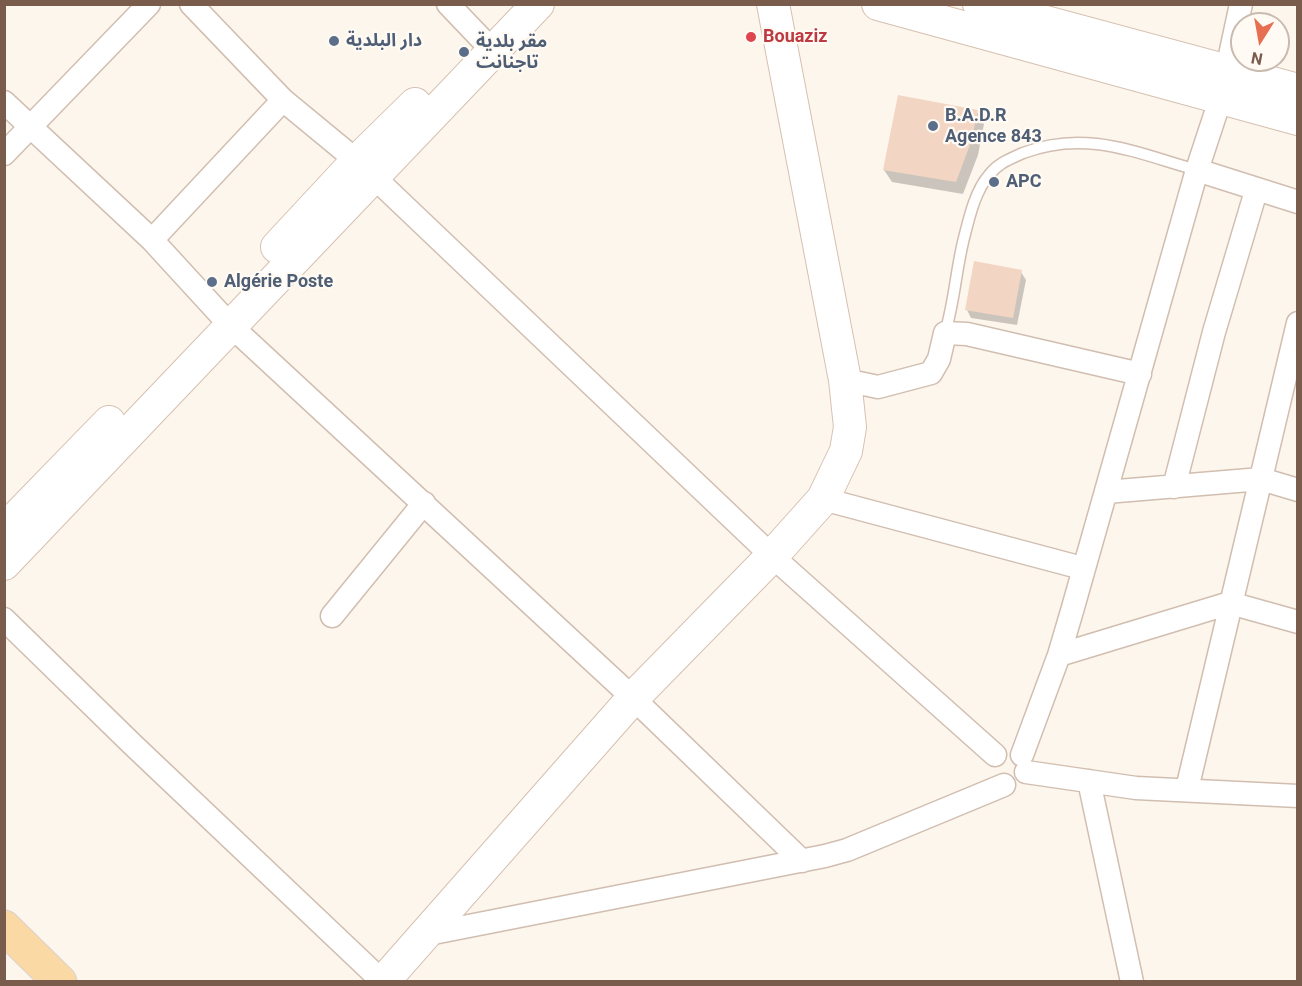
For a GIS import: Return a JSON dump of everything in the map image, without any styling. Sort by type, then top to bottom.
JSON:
[{"type":"main road","points":[[487,45],[516,4]]},
{"type":"main road","points":[[4,564],[225,317],[365,170],[487,45],[538,4]]},
{"type":"main road","points":[[383,981],[633,698],[772,556],[823,499],[839,468],[850,427],[845,380],[773,4]]},
{"type":"main road","points":[[878,4],[1224,84],[1298,90]]},
{"type":"main road","points":[[979,4],[1224,84],[1298,118]]},
{"type":"main road","points":[[4,530],[225,317]]},
{"type":"main road","points":[[4,927],[60,981]]},
{"type":"street","points":[[4,154],[149,4]]},
{"type":"street","points":[[192,4],[283,100],[365,170],[772,556],[995,755]]},
{"type":"street","points":[[448,4],[487,45]]},
{"type":"street","points":[[423,935],[802,861],[847,850],[1004,784],[1015,784],[1024,764],[1059,655],[1197,170],[1224,84],[1241,4]]},
{"type":"street","points":[[152,240],[283,100]]},
{"type":"street","points":[[4,102],[152,240],[225,317],[633,698],[802,861]]},
{"type":"street","points":[[1197,170],[1298,202]]},
{"type":"street","points":[[1174,487],[1214,332],[1256,190]]},
{"type":"street","points":[[1187,789],[1230,603],[1293,362],[1298,323]]},
{"type":"street","points":[[845,380],[878,387],[931,374],[939,359],[945,333],[967,334],[1140,374]]},
{"type":"street","points":[[1106,492],[1261,479],[1298,490]]},
{"type":"street","points":[[823,499],[1082,568]]},
{"type":"street","points":[[332,616],[424,503]]},
{"type":"street","points":[[1059,655],[1230,603],[1298,622]]},
{"type":"street","points":[[4,619],[141,753],[383,981]]},
{"type":"street","points":[[995,755],[1009,750],[1024,764],[1089,781],[1136,788],[1298,796]]},
{"type":"street","points":[[995,755],[991,770],[996,779],[1004,784]]},
{"type":"street","points":[[1089,781],[1132,981]]},
{"type":"lane","points":[[945,333],[971,214],[980,189],[1000,163],[1056,143],[1081,141],[1197,170]]},
{"type":"building","name":"B.A.D.R Agence 843","points":[[898,95],[978,110],[971,142],[956,182],[883,170]]},
{"type":"building","points":[[974,261],[1022,270],[1013,318],[965,310]]},
{"type":"place","name":"Bouaziz","points":[[751,37]]},
{"type":"place","name":"دار البلدية","points":[[334,41]]},
{"type":"place","name":"مقر بلدية تاجنانت","points":[[464,52]]},
{"type":"place","name":"B.A.D.R Agence 843","points":[[933,126]]},
{"type":"place","name":"APC","points":[[994,182]]},
{"type":"place","name":"Algérie Poste","points":[[212,282]]}]
